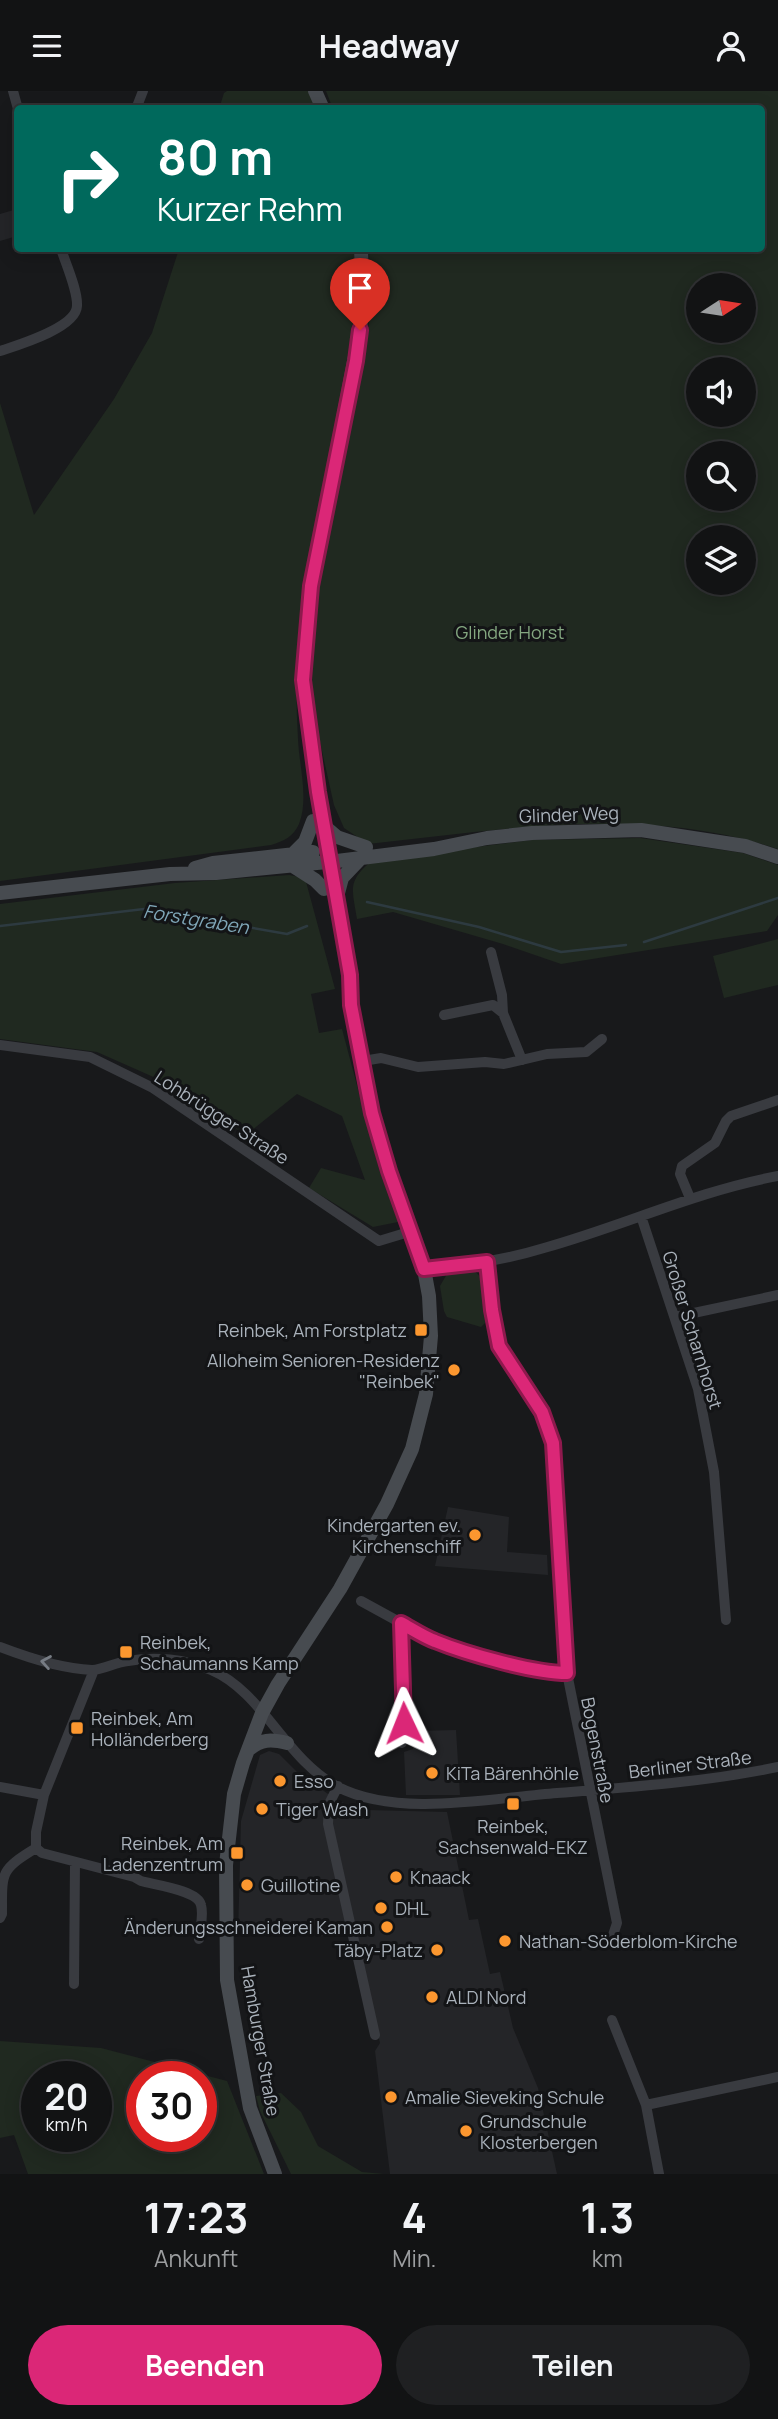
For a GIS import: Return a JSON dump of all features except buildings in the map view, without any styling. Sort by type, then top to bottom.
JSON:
[{"type":"main road","name":"Hamburger Straße","points":[[351,1005],[350,975],[302,740],[306,633],[313,576],[360,330],[363,299],[362,252]]},
{"type":"main road","points":[[324,890],[292,859],[318,823],[364,853],[342,878],[337,905]]},
{"type":"main road","name":"Glinder Weg","points":[[0,893],[170,874],[213,863],[364,853],[432,840],[532,833],[641,831],[745,846],[778,857]]},
{"type":"main road","name":"Hamburger Straße","points":[[275,2174],[250,2108],[228,1980],[225,1902],[228,1835],[234,1794],[262,1713],[340,1589],[387,1504],[412,1449],[420,1423],[429,1369],[430,1311],[424,1269],[379,1139],[351,1005],[341,978],[324,890],[324,856]]},
{"type":"main road","points":[[248,1750],[259,1741],[286,1743]]},
{"type":"street","points":[[0,351],[46,335],[72,319],[76,313],[76,299],[62,252]]},
{"type":"street","points":[[491,952],[502,995],[503,1013],[522,1060]]},
{"type":"street","points":[[444,1015],[493,1005],[503,1013]]},
{"type":"street","points":[[363,1061],[381,1058],[418,1067],[485,1062],[504,1064],[547,1054],[586,1052],[602,1039]]},
{"type":"street","name":"Lohbrügger Straße","points":[[0,1045],[90,1057],[152,1088],[379,1241],[412,1231]]},
{"type":"street","points":[[690,1198],[680,1174],[682,1166],[715,1143],[731,1116],[778,1100]]},
{"type":"street","points":[[424,1269],[487,1262],[542,1249],[690,1198],[778,1176]]},
{"type":"street","name":"Großer Scharnhorst","points":[[641,1216],[698,1389],[714,1472],[726,1621]]},
{"type":"street","name":"Bogenstraße","points":[[487,1262],[497,1338],[513,1369],[542,1412],[553,1443],[567,1673],[617,1923],[613,1935]]},
{"type":"street","points":[[675,1317],[778,1295]]},
{"type":"street","points":[[361,1601],[434,1641],[504,1661],[567,1673]]},
{"type":"street","points":[[401,1623],[404,1723],[402,1743]]},
{"type":"street","points":[[0,1647],[32,1659],[94,1670],[44,1795],[36,1832],[36,1848]]},
{"type":"street","name":"Berliner Straße","points":[[94,1670],[145,1658],[190,1663],[227,1679],[242,1689],[286,1743],[310,1766],[338,1786],[373,1799],[401,1803],[452,1802],[589,1791],[712,1779],[778,1767]]},
{"type":"street","points":[[338,1786],[328,1804],[328,1824],[374,2035]]},
{"type":"street","points":[[0,1787],[44,1795]]},
{"type":"street","points":[[36,1848],[42,1853],[193,1894],[200,1901],[202,1909],[200,1939]]},
{"type":"street","points":[[0,1918],[2,1884],[9,1865],[36,1848]]},
{"type":"street","points":[[74,1984],[75,1861]]},
{"type":"street","points":[[612,2020],[646,2105],[659,2174]]},
{"type":"street","points":[[646,2105],[778,2077]]},
{"type":"shaded area","points":[[14,210],[14,237],[0,241],[0,214]]},
{"type":"shaded area","name":"Kindergarten ev. Kirchenschiff","points":[[448,1507],[509,1517],[507,1552],[547,1555],[548,1575],[435,1566]]},
{"type":"shaded area","name":"KiTa Bärenhöhle","points":[[456,1730],[460,1795],[406,1795],[404,1752],[413,1749],[416,1731]]},
{"type":"shaded area","points":[[269,1751],[279,1754],[297,1772],[338,1801],[367,1810],[447,1812],[469,1920],[478,1919],[490,1974],[500,1972],[513,2028],[538,2088],[557,2174],[390,2174],[375,2051],[380,2043],[354,1930],[318,1937],[313,1920],[238,1936],[241,1821],[260,1755]]},
{"type":"green space","points":[[308,91],[315,105],[220,105],[224,93]]},
{"type":"green space","name":"Glinder Horst","points":[[326,91],[778,91],[778,849],[728,836],[626,824],[522,827],[368,844],[344,828],[334,805],[316,724],[312,682],[313,643],[318,592],[370,315],[369,252],[765,252],[765,105],[331,105]]},
{"type":"green space","points":[[178,252],[354,252],[353,323],[344,397],[306,580],[299,631],[297,703],[302,814],[291,835],[271,845],[0,881],[0,403],[34,515],[114,399],[152,333]]},
{"type":"green space","points":[[640,838],[743,853],[778,865],[778,915],[767,931],[561,964],[393,912],[357,919],[353,886],[359,874],[373,860],[532,840]]},
{"type":"green space","points":[[289,875],[305,878],[335,989],[311,994],[319,1033],[342,1029],[380,1172],[398,1222],[373,1227],[309,1188],[321,1168],[365,1180],[342,1116],[297,1094],[246,1135],[158,1079],[97,1052],[0,1039],[0,904],[175,883]]},
{"type":"green space","points":[[778,939],[778,985],[724,998],[713,956]]},
{"type":"green space","points":[[474,1270],[482,1279],[487,1321],[481,1327],[447,1317],[440,1286],[447,1274]]},
{"type":"green space","points":[[0,2041],[101,2048],[151,2061],[126,2061],[126,2152],[217,2152],[217,2078],[227,2081],[264,2174],[28,2174],[14,2135],[0,2138]]},
{"type":"green space","points":[[281,2093],[301,2112],[318,2146],[362,2172],[384,2174],[291,2174],[260,2111],[256,2096]]},
{"type":"waterway","name":"Forstgraben","points":[[644,942],[778,898]]},
{"type":"waterway","name":"Forstgraben","points":[[367,902],[479,927],[561,952],[626,945]]},
{"type":"waterway","name":"Forstgraben","points":[[0,926],[144,909],[287,934],[307,926]]},
{"type":"place","name":"Reinbek, Am Forstplatz","points":[[421,1330]]},
{"type":"place","name":"Alloheim Senioren-Residenz \"Reinbek\"","points":[[454,1370]]},
{"type":"place","name":"Kindergarten ev. Kirchenschiff","points":[[475,1535]]},
{"type":"place","name":"Reinbek, Schaumanns Kamp","points":[[126,1652]]},
{"type":"place","name":"Reinbek, Am Holländerberg","points":[[77,1728]]},
{"type":"place","name":"KiTa Bärenhöhle","points":[[432,1773]]},
{"type":"place","name":"Esso","points":[[280,1781]]},
{"type":"place","name":"Reinbek, Sachsenwald-EKZ","points":[[513,1804]]},
{"type":"place","name":"Tiger Wash","points":[[262,1809]]},
{"type":"place","name":"Reinbek, Am Ladenzentrum","points":[[237,1853]]},
{"type":"place","name":"Knaack","points":[[396,1877]]},
{"type":"place","name":"Guillotine","points":[[247,1885]]},
{"type":"place","name":"DHL","points":[[381,1908]]},
{"type":"place","name":"Änderungsschneiderei Kaman","points":[[387,1927]]},
{"type":"place","name":"Nathan-Söderblom-Kirche","points":[[505,1941]]},
{"type":"place","name":"Täby-Platz","points":[[437,1950]]},
{"type":"place","name":"ALDI Nord","points":[[432,1997]]},
{"type":"place","name":"Amalie Sieveking Schule","points":[[391,2097]]},
{"type":"place","name":"Grundschule Klosterbergen","points":[[466,2131]]},
{"type":"route","points":[[360,330],[318,543],[311,586],[303,680],[330,870],[350,975],[351,1005],[372,1113],[389,1171],[424,1269],[487,1262],[499,1346],[549,1427],[553,1443],[567,1673],[504,1661],[434,1641],[401,1623],[404,1723]]}]
